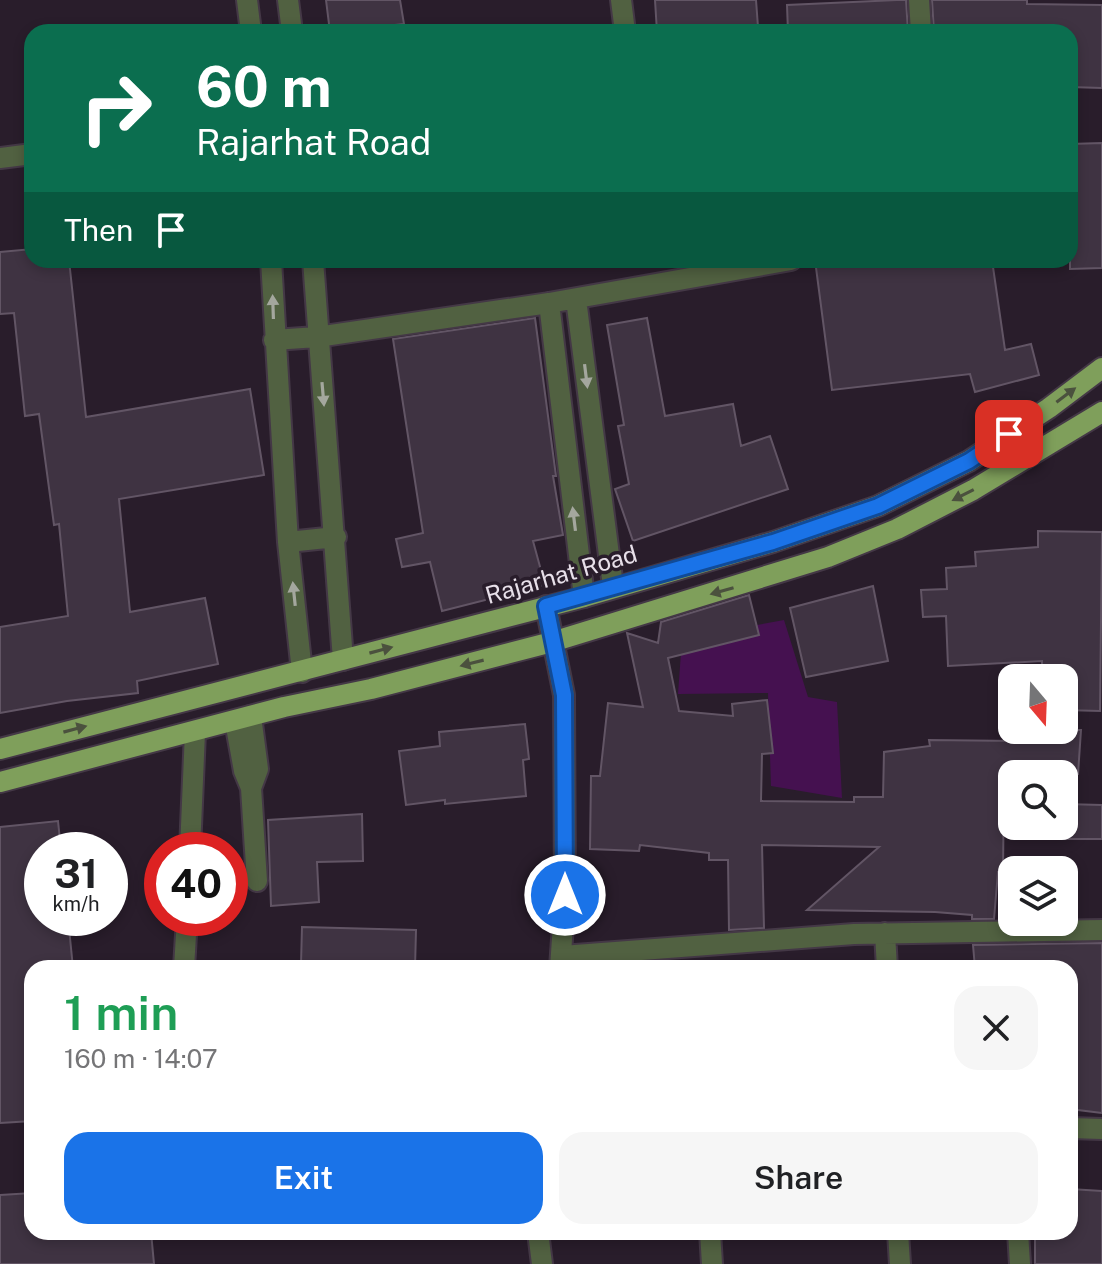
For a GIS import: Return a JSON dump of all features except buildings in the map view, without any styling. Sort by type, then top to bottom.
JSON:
[{"type":"main road","name":"Rajarhat Road","points":[[0,749],[584,597],[613,586],[773,542],[878,506],[969,461],[1049,408],[1102,368]]},
{"type":"main road","points":[[0,782],[552,642],[828,557],[897,529],[973,490],[1102,412]]},
{"type":"street","points":[[247,0],[250,24]]},
{"type":"street","points":[[288,0],[291,24]]},
{"type":"street","points":[[621,0],[624,24]]},
{"type":"street","points":[[919,0],[920,24]]},
{"type":"street","points":[[0,158],[24,155]]},
{"type":"street","points":[[271,268],[288,542],[302,672]]},
{"type":"street","points":[[313,268],[343,660]]},
{"type":"street","points":[[274,340],[317,337],[576,299],[747,268]]},
{"type":"street","points":[[576,299],[613,586]]},
{"type":"street","points":[[549,303],[584,597]]},
{"type":"street","points":[[288,542],[336,537]]},
{"type":"street","points":[[546,606],[564,695],[565,895],[561,960]]},
{"type":"street","points":[[243,718],[258,769],[251,788],[257,881]]},
{"type":"street","points":[[191,832],[195,732]]},
{"type":"street","points":[[582,960],[854,934],[1102,930]]},
{"type":"street","points":[[885,933],[887,960]]},
{"type":"street","points":[[184,960],[186,936]]},
{"type":"street","points":[[1078,1128],[1102,1129]]},
{"type":"street","points":[[539,1240],[542,1264]]},
{"type":"street","points":[[710,1240],[712,1264]]},
{"type":"street","points":[[898,1240],[900,1264]]},
{"type":"street","points":[[1018,1240],[1020,1264]]},
{"type":"shaded area","points":[[784,620],[808,697],[837,702],[842,798],[771,786],[768,693],[678,694],[682,639]]},
{"type":"route","points":[[565,895],[564,695],[546,606],[773,542],[878,506],[969,461],[1009,434]]}]
